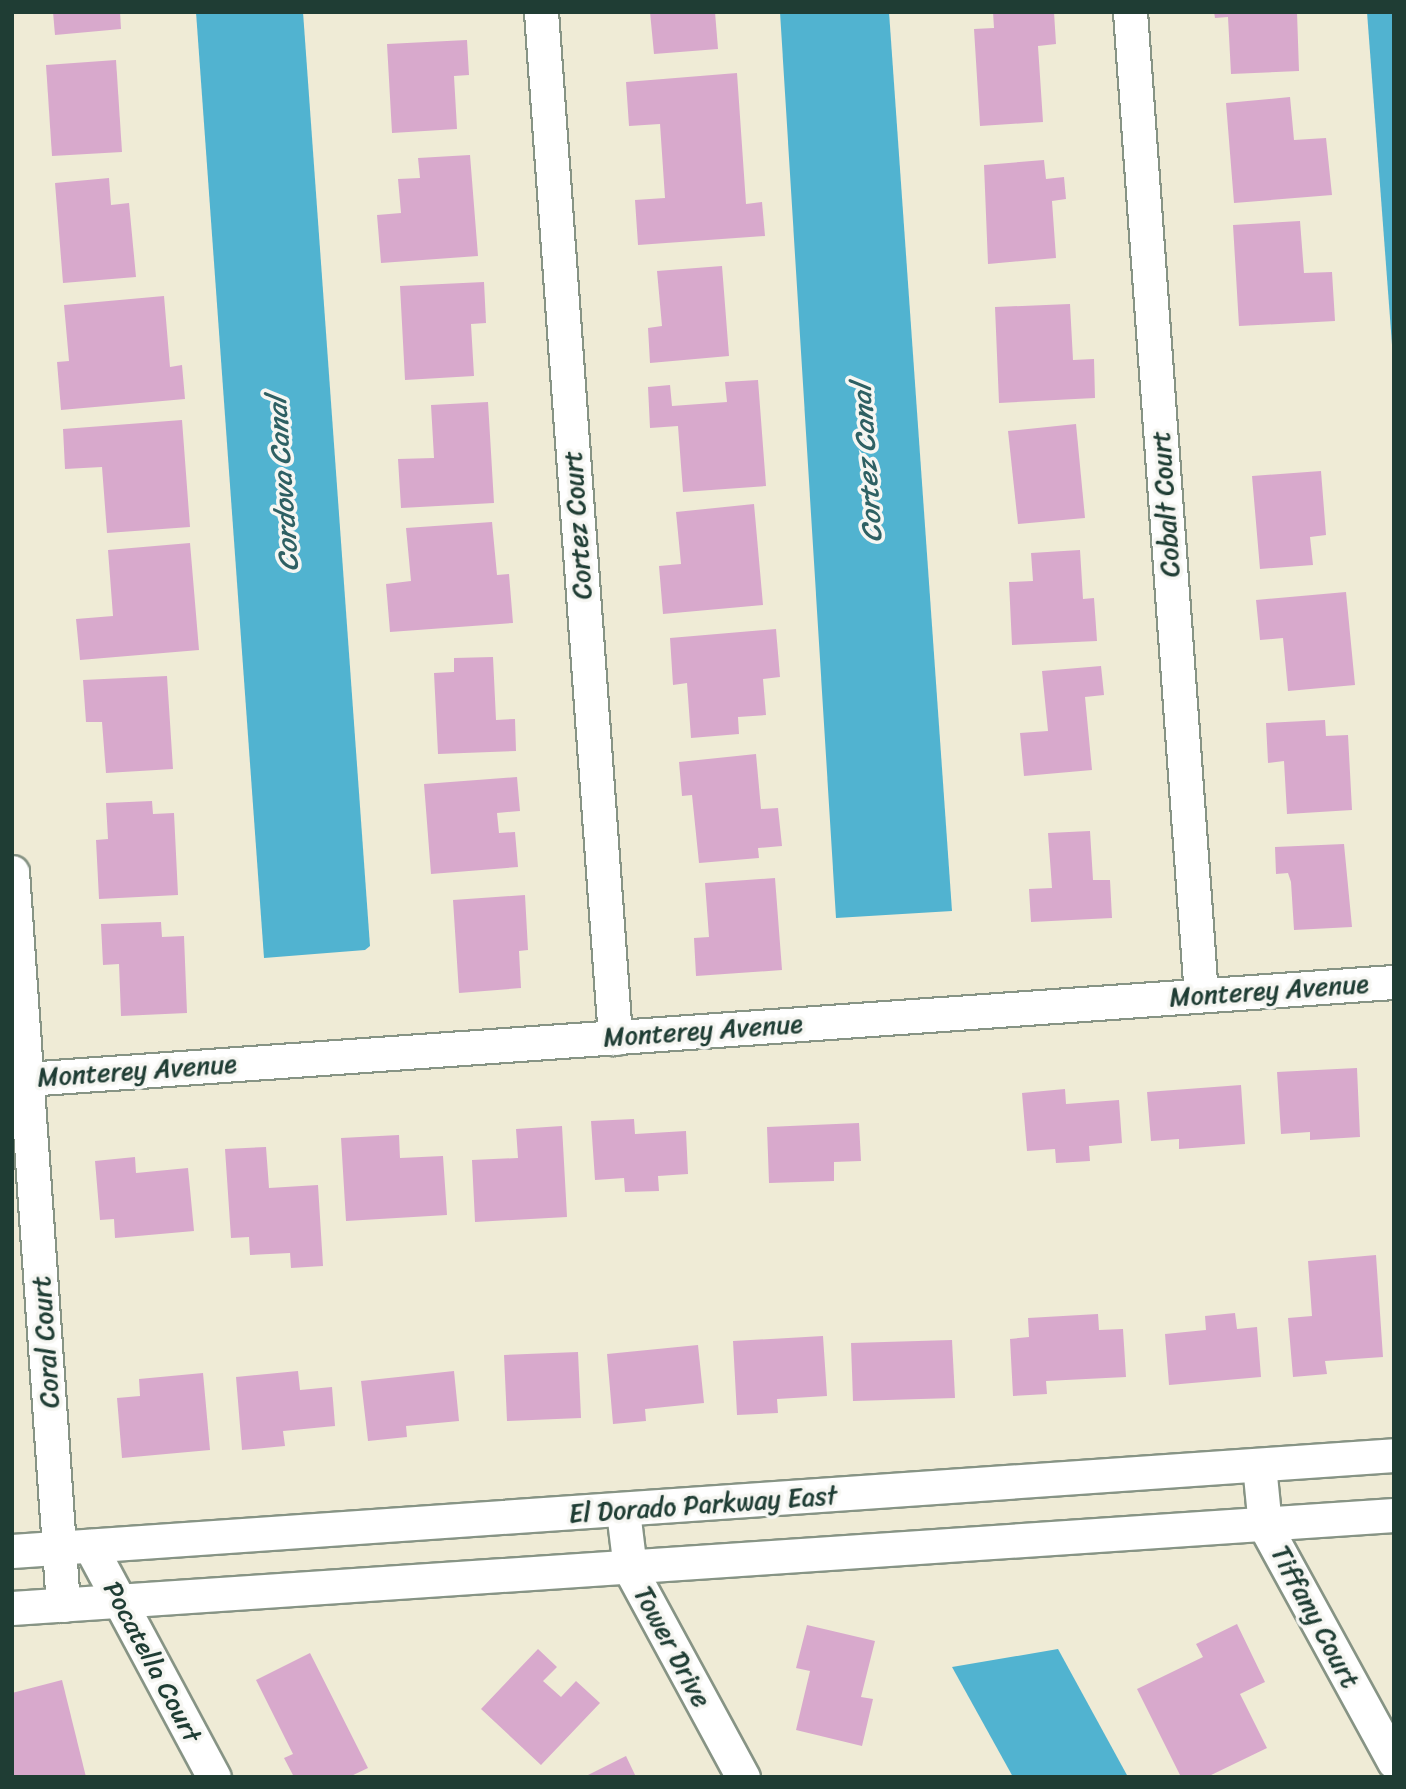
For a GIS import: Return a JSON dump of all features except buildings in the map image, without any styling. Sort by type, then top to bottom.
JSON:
[{"type":"street","name":"Cortez Court","points":[[541,12],[615,1038]]},
{"type":"street","name":"Cobalt Court","points":[[1130,12],[1201,995]]},
{"type":"street","name":"Coral Court","points":[[12,872],[20,1080],[75,1547],[63,1605]]},
{"type":"street","name":"Monterey Avenue","points":[[20,1080],[1394,982]]},
{"type":"street","name":"El Dorado Parkway East","points":[[12,1551],[623,1511],[1394,1455]]},
{"type":"street","name":"Tiffany Court","points":[[1259,1465],[1265,1526],[1394,1762]]},
{"type":"street","name":"Tower Drive","points":[[623,1511],[630,1569],[743,1777]]},
{"type":"street","points":[[12,1608],[630,1569],[1394,1515]]},
{"type":"street","name":"Pocatella Court","points":[[75,1547],[119,1602],[214,1777]]},
{"type":"water","name":"Cordova Canal","points":[[196,12],[303,12],[370,946],[365,950],[264,958]]},
{"type":"water","name":"Cortez Canal","points":[[780,12],[889,12],[952,911],[836,918]]},
{"type":"water","points":[[1367,12],[1394,12],[1394,371]]},
{"type":"water","points":[[1058,1649],[1128,1777],[1013,1777],[952,1667]]}]
